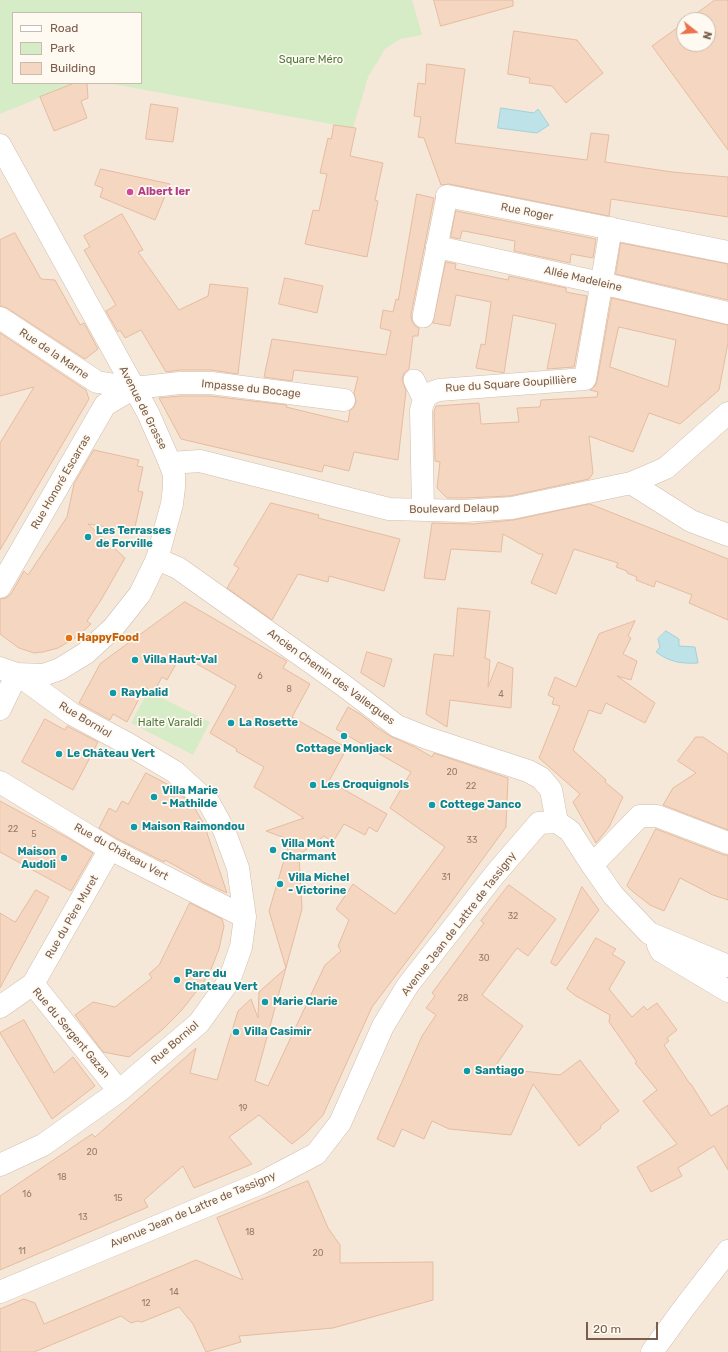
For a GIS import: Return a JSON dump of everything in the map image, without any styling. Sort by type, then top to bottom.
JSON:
[{"type":"street","name":"Avenue de Grasse","points":[[0,145],[148,413],[174,475],[172,504],[157,559],[140,594],[113,628],[86,653],[60,669],[43,674],[8,671]]},
{"type":"street","name":"Rue Roger","points":[[424,317],[447,196],[728,252]]},
{"type":"street","name":"Rue du Square Goupillière","points":[[424,400],[430,393],[439,390],[585,379],[611,228]]},
{"type":"street","name":"Allée Madeleine","points":[[437,247],[728,313]]},
{"type":"street","name":"Rue de la Marne","points":[[0,318],[97,382],[134,388]]},
{"type":"street","points":[[414,380],[424,400],[421,410],[423,510]]},
{"type":"street","name":"Impasse du Bocage","points":[[134,388],[180,383],[211,383],[344,400]]},
{"type":"street","name":"Rue Honoré Escarras","points":[[0,587],[105,405],[134,388]]},
{"type":"street","name":"Boulevard Delaup","points":[[170,463],[200,461],[389,509],[464,511],[512,508],[631,483],[666,468],[728,413]]},
{"type":"street","points":[[631,483],[691,521],[728,535]]},
{"type":"street","name":"Ancien Chemin des Vallergues","points":[[157,559],[178,568],[343,685],[397,726],[427,738],[528,771],[541,778],[550,790],[557,822]]},
{"type":"street","name":"Rue Borniol","points":[[0,655],[8,671],[72,714],[176,772],[210,803],[224,830],[238,868],[245,917],[241,947],[229,981],[199,1023],[119,1091],[43,1145],[0,1165]]},
{"type":"street","points":[[0,709],[8,671]]},
{"type":"street","name":"Rue du Château Vert","points":[[0,782],[110,849],[245,917]]},
{"type":"street","points":[[592,865],[640,816],[657,816],[728,843]]},
{"type":"street","points":[[557,822],[570,831],[613,895],[649,933],[661,951],[728,991]]},
{"type":"street","name":"Avenue Jean de Lattre de Tassigny","points":[[0,1292],[261,1183],[316,1154],[340,1123],[383,1026],[408,985],[496,873],[539,823],[557,822]]},
{"type":"street","name":"Rue du Père Muret","points":[[33,984],[110,849]]},
{"type":"street","points":[[649,933],[728,966]]},
{"type":"street","name":"Rue du Sergent Gazan","points":[[0,1008],[33,984],[119,1091]]},
{"type":"street","points":[[652,1352],[728,1251]]},
{"type":"shaded area","points":[[0,0],[728,0],[728,1352],[0,1352]]},
{"type":"green space","name":"Square Méro","points":[[0,0],[412,0],[422,35],[400,39],[385,49],[368,77],[353,128],[112,84],[142,84],[142,12],[12,12],[12,84],[73,84],[0,114]]},
{"type":"green space","name":"Halte Varaldi","points":[[148,691],[210,722],[193,755],[131,723]]},
{"type":"water","points":[[501,108],[534,113],[538,109],[549,125],[537,133],[498,128]]},
{"type":"water","points":[[666,631],[679,639],[679,646],[695,647],[698,663],[676,662],[656,652],[660,647],[658,639]]},
{"type":"building","points":[[434,0],[513,0],[513,6],[441,26]]},
{"type":"building","points":[[715,0],[728,0],[728,150],[652,46],[676,29],[676,52],[716,52],[716,12],[699,12]]},
{"type":"building","points":[[514,31],[577,40],[603,73],[566,103],[552,86],[529,83],[530,78],[508,74]]},
{"type":"building","points":[[427,64],[465,69],[455,143],[587,160],[591,133],[609,135],[605,162],[672,172],[728,177],[728,217],[611,199],[609,216],[449,184],[441,185],[424,138],[418,137],[421,117],[414,116],[418,83],[425,84]]},
{"type":"building","points":[[72,84],[87,84],[88,98],[81,101],[87,118],[54,131],[40,97]]},
{"type":"building","points":[[151,104],[178,108],[173,142],[146,139]]},
{"type":"building","points":[[334,125],[356,128],[350,156],[383,163],[375,200],[378,201],[367,257],[305,244],[313,210],[319,211],[327,174],[320,173],[328,138],[331,139]]},
{"type":"building","name":"Albert Ier","points":[[101,169],[170,184],[155,220],[100,197],[103,188],[95,185]]},
{"type":"building","points":[[417,194],[434,198],[411,315],[415,326],[419,328],[418,336],[413,336],[409,369],[404,373],[402,379],[406,391],[398,460],[354,452],[349,471],[324,465],[322,472],[181,439],[159,398],[210,396],[287,405],[286,407],[348,422],[350,410],[354,407],[356,402],[354,393],[358,377],[294,370],[292,381],[264,377],[272,339],[386,355],[391,331],[380,328],[383,310],[393,312],[396,299],[398,300]]},
{"type":"building","points":[[456,211],[596,239],[593,258],[571,254],[570,263],[514,251],[515,241],[464,231],[462,231],[460,239],[451,237]]},
{"type":"building","points":[[122,214],[143,250],[138,252],[179,310],[208,296],[210,284],[248,288],[238,374],[211,370],[180,370],[166,372],[141,330],[125,338],[120,330],[118,332],[106,311],[116,305],[84,250],[90,247],[84,236]]},
{"type":"building","points":[[15,233],[41,279],[55,280],[80,325],[84,323],[98,349],[85,359],[7,308],[0,306],[0,240]]},
{"type":"building","points":[[621,243],[728,264],[728,300],[616,274]]},
{"type":"building","points":[[446,262],[456,264],[455,269],[508,280],[509,276],[566,288],[566,292],[587,296],[574,367],[547,369],[556,324],[513,315],[504,373],[476,368],[481,344],[485,345],[491,302],[456,295],[450,326],[433,323]]},
{"type":"building","points":[[285,278],[323,286],[317,313],[279,304]]},
{"type":"building","points":[[612,298],[728,325],[728,343],[719,390],[680,424],[649,413],[633,452],[589,436],[593,473],[589,479],[510,496],[447,498],[437,488],[440,462],[435,461],[434,412],[436,406],[479,403],[481,424],[519,422],[517,408],[540,407],[541,400],[597,397],[598,392],[590,390],[595,386]],"holes":[[[619,327],[676,340],[668,387],[610,367]]]},
{"type":"building","points":[[0,333],[86,390],[89,399],[0,550],[0,443],[34,387],[0,396]]},
{"type":"building","name":"Les Terrasses de Forville","points":[[94,450],[139,460],[137,466],[143,467],[138,491],[143,492],[134,531],[88,524],[125,558],[87,621],[91,624],[77,637],[58,648],[43,652],[34,653],[19,648],[0,634],[0,599],[6,598],[11,594],[24,571],[28,575],[67,517],[74,484]]},
{"type":"building","points":[[271,503],[319,515],[318,518],[400,539],[384,591],[329,576],[328,582],[298,574],[272,620],[227,588],[239,568],[234,565]]},
{"type":"building","points":[[590,504],[728,559],[728,620],[689,603],[692,595],[656,581],[654,587],[636,580],[637,577],[616,567],[618,563],[574,549],[556,594],[531,583],[543,554],[539,554],[503,534],[501,552],[451,549],[445,580],[424,578],[432,523],[473,524],[513,520]]},
{"type":"building","points":[[185,602],[287,661],[283,668],[310,684],[292,717],[347,748],[329,781],[387,814],[377,832],[369,827],[365,835],[344,824],[333,842],[324,836],[299,855],[302,909],[286,968],[269,911],[290,840],[266,831],[304,818],[254,787],[264,767],[236,751],[237,749],[210,733],[236,686],[181,655],[167,680],[162,677],[154,692],[145,687],[127,722],[113,714],[110,720],[79,703],[100,664]]},
{"type":"building","points":[[458,608],[490,611],[485,658],[490,660],[488,687],[498,662],[513,668],[511,708],[450,700],[447,727],[426,714],[434,654],[453,656]]},
{"type":"building","points":[[635,621],[628,636],[631,638],[623,654],[637,661],[631,680],[617,676],[655,703],[645,723],[606,703],[601,714],[589,710],[573,750],[606,780],[605,782],[623,797],[609,827],[596,843],[573,802],[580,794],[539,758],[560,706],[552,704],[554,698],[548,695],[555,677],[576,687],[599,634]]},
{"type":"building","points":[[367,652],[392,659],[384,687],[361,673]]},
{"type":"building","points":[[348,707],[390,736],[415,747],[432,757],[434,753],[508,778],[506,827],[372,1007],[323,1115],[307,1132],[292,1144],[259,1115],[229,1137],[252,1164],[194,1188],[183,1166],[144,1200],[148,1207],[0,1270],[0,1196],[92,1134],[95,1137],[196,1048],[190,1073],[217,1080],[238,1011],[251,999],[258,1018],[259,992],[286,968],[255,1081],[268,1086],[325,965],[341,951],[338,946],[349,920],[336,909],[353,884],[395,914],[445,847],[390,808],[411,772],[336,729]]},
{"type":"building","name":"Le Château Vert","points":[[45,719],[65,730],[67,726],[98,742],[73,790],[22,762]]},
{"type":"building","points":[[696,737],[703,737],[728,754],[728,830],[663,805],[673,788],[696,773],[678,761]]},
{"type":"building","points":[[146,773],[173,787],[194,807],[204,824],[227,893],[201,881],[165,860],[164,862],[99,828],[109,808],[116,812],[122,801],[128,804]]},
{"type":"building","points":[[0,801],[93,853],[71,891],[0,852]]},
{"type":"building","points":[[656,829],[724,855],[728,855],[728,900],[713,895],[680,878],[664,911],[650,905],[632,891],[627,886]]},
{"type":"building","points":[[509,885],[556,919],[528,956],[517,948],[482,995],[523,1026],[494,1068],[560,1075],[580,1060],[619,1111],[600,1126],[601,1128],[579,1146],[533,1084],[511,1135],[449,1129],[432,1121],[424,1139],[402,1129],[394,1147],[377,1139],[422,1036],[436,1015],[426,1008],[435,996],[432,993],[484,923],[481,921]]},
{"type":"building","points":[[582,887],[599,910],[556,966],[551,963]]},
{"type":"building","points":[[36,890],[49,897],[0,988],[0,913],[15,922]]},
{"type":"building","name":"Parc du Chateau Vert","points":[[190,903],[222,919],[224,926],[219,949],[211,969],[203,983],[181,1011],[163,1029],[129,1057],[103,1052],[75,1015],[93,1002],[115,1007],[152,978],[149,974],[159,965]]},
{"type":"building","points":[[596,938],[616,949],[612,954],[625,962],[609,989],[632,1017],[644,1006],[647,1010],[657,1003],[677,1030],[667,1038],[669,1041],[664,1045],[711,1116],[728,1105],[728,1170],[714,1146],[678,1168],[682,1176],[651,1192],[637,1167],[677,1144],[643,1101],[657,1090],[635,1063],[637,1062],[609,1022],[610,1015],[576,996],[567,989]]},
{"type":"building","points":[[24,1020],[54,1073],[73,1057],[95,1086],[52,1119],[0,1033]]},
{"type":"building","points":[[308,1181],[328,1228],[340,1245],[340,1263],[433,1262],[433,1300],[333,1328],[239,1336],[241,1342],[206,1352],[193,1324],[179,1307],[142,1322],[137,1321],[131,1323],[121,1316],[34,1352],[0,1352],[0,1309],[24,1299],[35,1303],[44,1324],[196,1260],[243,1280],[217,1218]]},
{"type":"place","name":"Albert Ier","points":[[130,192]]},
{"type":"place","name":"Les Terrasses de Forville","points":[[88,537]]},
{"type":"place","name":"HappyFood","points":[[69,638]]},
{"type":"place","name":"Villa Haut-Val","points":[[135,660]]},
{"type":"place","name":"Raybalid","points":[[113,693]]},
{"type":"place","name":"La Rosette","points":[[231,723]]},
{"type":"place","name":"Cottage Monljack","points":[[344,736]]},
{"type":"place","name":"Le Château Vert","points":[[59,754]]},
{"type":"place","name":"Les Croquignols","points":[[313,785]]},
{"type":"place","name":"Villa Marie - Mathilde","points":[[154,797]]},
{"type":"place","name":"Cottege Janco","points":[[432,805]]},
{"type":"place","name":"Maison Raimondou","points":[[134,827]]},
{"type":"place","name":"Villa Mont Charmant","points":[[273,850]]},
{"type":"place","name":"Maison Audoli","points":[[64,858]]},
{"type":"place","name":"Villa Michel - Victorine","points":[[280,884]]},
{"type":"place","name":"Parc du Chateau Vert","points":[[177,980]]},
{"type":"place","name":"Marie Clarie","points":[[265,1002]]},
{"type":"place","name":"Villa Casimir","points":[[236,1032]]},
{"type":"place","name":"Santiago","points":[[467,1071]]}]
